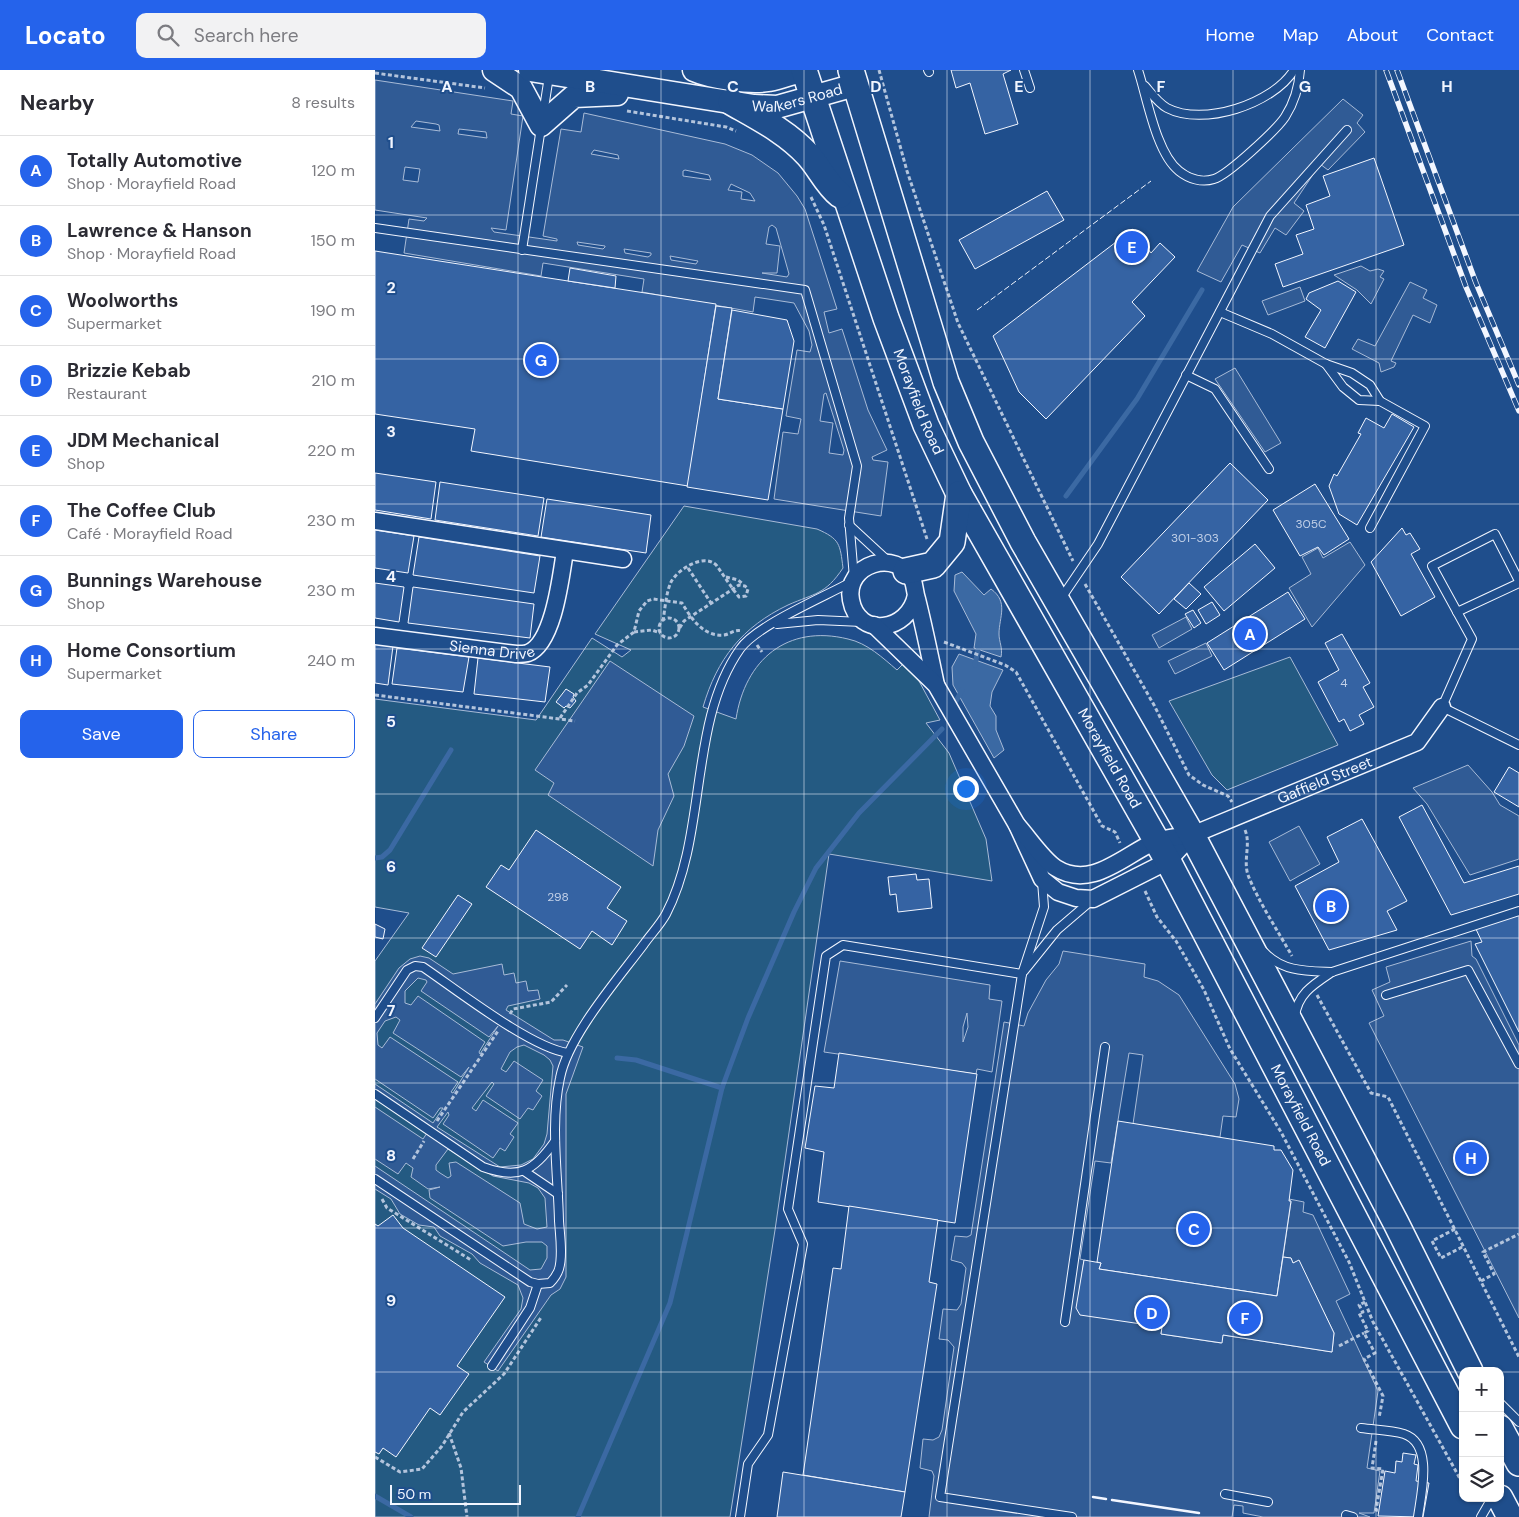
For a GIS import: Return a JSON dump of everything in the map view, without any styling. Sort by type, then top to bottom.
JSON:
[{"type":"main road","points":[[494,70],[521,88],[541,125],[559,108],[578,95],[665,92]]},
{"type":"main road","name":"Walkers Road","points":[[694,70],[703,74],[759,80],[769,80],[804,70]]},
{"type":"main road","name":"Morayfield Road","points":[[804,70],[850,204],[886,318],[927,425],[959,494],[1162,851],[1459,1418]]},
{"type":"main road","name":"Walkers Road","points":[[543,71],[665,92],[777,107],[814,98],[853,77]]},
{"type":"main road","points":[[853,77],[946,382],[986,472],[1058,604],[1192,835],[1397,1223],[1468,1367]]},
{"type":"main road","points":[[731,102],[783,133],[808,155],[830,186],[850,204]]},
{"type":"main road","points":[[898,567],[934,563],[952,542],[959,494]]},
{"type":"main road","points":[[1504,1435],[1519,1463]]},
{"type":"main road","points":[[1502,1502],[1510,1517]]},
{"type":"street","points":[[375,521],[623,559]]},
{"type":"street","name":"Sienna Drive","points":[[375,636],[516,654],[529,652],[542,641],[552,614],[565,551]]},
{"type":"street","points":[[936,685],[912,579],[898,567],[873,563],[866,566],[854,580],[850,592],[851,601],[859,617],[870,624],[936,685],[1017,825],[1041,879],[1058,892],[1076,898],[1093,899],[1138,877],[1162,851],[1192,835]]},
{"type":"street","points":[[870,624],[893,625],[902,620],[909,613],[916,595]]},
{"type":"street","name":"Gaffield Street","points":[[1192,835],[1417,742],[1442,707]]},
{"type":"street","points":[[1017,825],[1054,867],[1067,874],[1081,876],[1095,874],[1127,857],[1162,851],[1192,835]]},
{"type":"lane","points":[[1024,70],[1030,88]]},
{"type":"lane","points":[[1137,70],[1163,149],[1179,171],[1194,179],[1203,181],[1223,176],[1285,118],[1294,100],[1300,70]]},
{"type":"lane","points":[[1142,83],[1166,108],[1194,114],[1210,113],[1253,103],[1273,92],[1288,80],[1294,70]]},
{"type":"lane","points":[[522,250],[541,125],[543,71]]},
{"type":"lane","points":[[1058,604],[1098,544],[1270,216],[1347,130]]},
{"type":"lane","points":[[375,228],[805,290],[857,466],[849,525],[854,580],[771,624],[751,637],[730,664],[716,695],[685,860],[665,915],[594,1011],[568,1053],[560,1078],[555,1141],[561,1258],[559,1270],[550,1283],[538,1284],[530,1282],[375,1179]]},
{"type":"lane","points":[[1220,312],[1272,334],[1326,364],[1352,373],[1369,385],[1380,401]]},
{"type":"lane","points":[[1326,364],[1343,388],[1359,400],[1380,401],[1425,426],[1369,528]]},
{"type":"lane","points":[[1186,375],[1215,389],[1269,469]]},
{"type":"lane","points":[[849,525],[898,567]]},
{"type":"lane","points":[[1457,612],[1519,582],[1495,534],[1432,566],[1457,612],[1472,638],[1442,707],[1519,745]]},
{"type":"lane","points":[[771,624],[818,620],[870,624]]},
{"type":"lane","points":[[1041,879],[1044,907],[1022,974],[940,1497],[1033,1514],[1072,1517]]},
{"type":"lane","points":[[1022,974],[1057,930],[1093,899]]},
{"type":"lane","points":[[1294,1029],[1299,1002],[1311,986],[1332,972],[1519,911]]},
{"type":"lane","points":[[1241,928],[1271,959],[1284,967],[1302,971],[1332,972]]},
{"type":"lane","points":[[740,1517],[748,1464],[768,1435],[803,1244],[788,1209],[827,956],[843,945],[1022,974]]},
{"type":"lane","points":[[375,1018],[407,970],[415,966],[423,968],[547,1047],[568,1053]]},
{"type":"lane","points":[[1386,995],[1468,970],[1519,1064]]},
{"type":"lane","points":[[1065,1322],[1105,1047]]},
{"type":"lane","points":[[375,1094],[483,1167],[505,1173],[524,1171],[541,1159],[555,1141]]},
{"type":"lane","points":[[524,1171],[558,1194]]},
{"type":"lane","points":[[493,1366],[530,1308],[538,1284]]},
{"type":"lane","points":[[1504,1407],[1519,1422]]},
{"type":"lane","points":[[1361,1428],[1411,1437],[1423,1457],[1424,1465],[1418,1517]]},
{"type":"lane","points":[[1225,1494],[1268,1502]]},
{"type":"lane","points":[[1481,1517],[1490,1502]]},
{"type":"path","points":[[879,70],[907,171],[958,324],[1079,573],[1154,704],[1189,775],[1203,785],[1228,796],[1239,816],[1249,839],[1247,856],[1248,876],[1302,971]]},
{"type":"path","points":[[811,195],[824,225],[934,563]]},
{"type":"path","points":[[663,621],[673,579],[699,560],[711,560],[733,589],[743,598],[748,594],[745,586],[738,580],[725,577]]},
{"type":"path","points":[[688,568],[711,604]]},
{"type":"path","points":[[652,630],[671,638],[677,635],[684,621],[691,616],[739,585],[745,586]]},
{"type":"path","points":[[634,632],[639,611],[647,601],[667,601],[682,604],[697,625],[714,634],[726,635],[737,630],[743,631],[751,637],[763,652]]},
{"type":"path","points":[[664,613],[669,618],[684,621]]},
{"type":"path","points":[[560,718],[577,693],[588,685],[617,645],[634,632],[652,630],[669,618]]},
{"type":"path","points":[[675,620],[679,629]]},
{"type":"path","points":[[659,626],[660,633]]},
{"type":"path","points":[[951,646],[1005,665],[1016,672],[1102,826],[1115,832],[1127,857]]},
{"type":"path","points":[[375,695],[575,721]]},
{"type":"path","points":[[1138,877],[1157,917],[1176,940],[1204,990],[1230,1049],[1281,1132],[1349,1262],[1373,1322],[1459,1477]]},
{"type":"path","points":[[413,1159],[513,1010],[551,1002],[567,985]]},
{"type":"path","points":[[1311,986],[1371,1093],[1388,1097],[1519,1357]]},
{"type":"path","points":[[375,1194],[383,1199],[387,1208],[475,1262]]},
{"type":"path","points":[[1455,1229],[1432,1241],[1441,1258],[1464,1246]]},
{"type":"path","points":[[1481,1281],[1494,1274],[1483,1252],[1519,1234]]},
{"type":"path","points":[[1339,1346],[1368,1331],[1359,1314],[1363,1312],[1359,1304],[1365,1302]]},
{"type":"path","points":[[375,1457],[401,1472],[422,1469],[432,1460],[463,1412],[504,1374],[542,1316]]},
{"type":"path","points":[[1364,1334],[1375,1353],[1364,1359],[1383,1396],[1372,1468],[1383,1469],[1376,1510],[1379,1511]]},
{"type":"path","points":[[449,1433],[461,1468],[467,1517]]},
{"type":"shaded area","points":[[375,80],[513,101],[511,114],[523,116],[506,230],[491,228],[494,232],[557,241],[557,239],[543,236],[561,129],[581,132],[584,113],[725,144],[752,155],[778,173],[805,209],[837,309],[824,312],[829,333],[842,329],[868,410],[887,450],[872,457],[873,460],[888,462],[881,516],[774,499],[783,432],[798,434],[801,419],[786,416],[797,350],[810,352],[812,345],[809,331],[794,303],[755,297],[753,312],[642,292],[644,279],[543,263],[541,276],[404,253],[409,219],[424,221],[427,218],[375,210]],"holes":[[[416,121],[439,125],[440,131],[411,127]],[[459,129],[486,132],[487,138],[458,134]],[[594,150],[618,155],[619,159],[591,154]],[[405,167],[420,169],[418,182],[403,180]],[[683,171],[709,175],[711,180],[683,176]],[[731,184],[750,193],[755,201],[741,199],[742,192],[728,190]],[[772,225],[776,228],[789,274],[787,277],[762,273],[777,273],[780,246],[766,244],[769,227]],[[577,242],[605,247],[603,249],[578,245]],[[624,249],[651,253],[648,257],[625,253]],[[670,256],[698,261],[696,264],[671,260]],[[826,393],[844,450],[843,455],[829,453],[833,423],[820,421],[824,394]]]},
{"type":"shaded area","points":[[1343,99],[1363,115],[1357,123],[1365,132],[1328,170],[1320,164],[1294,203],[1304,211],[1286,235],[1275,228],[1260,253],[1242,245],[1221,282],[1197,271],[1233,207]]},
{"type":"shaded area","points":[[1361,266],[1370,271],[1378,269],[1384,271],[1380,277],[1384,279],[1371,304],[1357,290],[1334,275]]},
{"type":"shaded area","points":[[1410,282],[1427,290],[1423,298],[1437,305],[1430,323],[1413,315],[1391,361],[1396,363],[1394,367],[1381,372],[1379,363],[1352,349],[1358,339],[1375,346]]},
{"type":"shaded area","points":[[1300,287],[1305,301],[1268,315],[1262,301]]},
{"type":"shaded area","points":[[1235,368],[1281,443],[1265,452],[1215,379]]},
{"type":"shaded area","points":[[684,506],[817,529],[835,539],[840,548],[843,568],[837,577],[825,588],[772,614],[757,623],[745,634],[724,659],[703,707],[736,719],[741,698],[759,664],[773,651],[788,642],[806,637],[826,636],[848,639],[868,647],[897,670],[903,664],[919,681],[940,720],[926,723],[949,753],[986,839],[992,881],[829,854],[775,1230],[730,1517],[375,1517],[375,961],[409,913],[375,907],[375,699],[536,720],[592,638],[622,657],[631,650],[595,634]]},
{"type":"shaded area","points":[[1350,542],[1365,565],[1312,627],[1289,588],[1311,574],[1302,557],[1318,548],[1323,558]]},
{"type":"shaded area","points":[[962,572],[984,595],[991,589],[1000,599],[1002,610],[999,634],[1002,651],[1001,657],[974,648],[976,634],[954,591],[955,575]]},
{"type":"shaded area","points":[[1186,617],[1192,629],[1159,648],[1152,635]]},
{"type":"shaded area","points":[[1206,643],[1212,656],[1175,674],[1168,661]]},
{"type":"shaded area","points":[[959,654],[1003,670],[992,692],[990,706],[996,716],[996,730],[1004,750],[994,758],[953,685],[952,667]]},
{"type":"shaded area","points":[[1290,657],[1338,745],[1227,790],[1212,775],[1169,701]]},
{"type":"shaded area","points":[[610,661],[694,716],[684,746],[668,774],[674,796],[658,830],[653,866],[548,795],[554,783],[535,770]]},
{"type":"shaded area","points":[[1468,765],[1492,792],[1500,805],[1519,816],[1519,859],[1470,875],[1427,804],[1413,788]]},
{"type":"shaded area","points":[[1299,826],[1320,864],[1290,881],[1269,842]]},
{"type":"shaded area","points":[[1471,941],[1472,956],[1476,959],[1519,1045],[1519,1318],[1369,1023],[1384,1016],[1372,990],[1390,982],[1386,967]]},
{"type":"shaded area","points":[[1063,951],[1145,964],[1144,977],[1158,981],[1179,995],[1235,1084],[1239,1099],[1236,1117],[1223,1116],[1220,1137],[1133,1124],[1143,1055],[1129,1053],[1111,1163],[1095,1161],[1080,1259],[1084,1260],[1077,1308],[1162,1327],[1161,1334],[1221,1343],[1223,1335],[1332,1352],[1334,1333],[1299,1261],[1293,1263],[1291,1258],[1283,1257],[1291,1202],[1289,1199],[1304,1202],[1303,1212],[1313,1215],[1350,1294],[1336,1301],[1378,1391],[1367,1468],[1380,1471],[1374,1513],[1359,1513],[1370,1517],[1263,1517],[1243,1513],[1243,1506],[1234,1505],[1232,1517],[929,1517],[934,1476],[932,1471],[920,1468],[923,1439],[933,1440],[939,1437],[942,1430],[954,1347],[948,1340],[939,1339],[943,1309],[957,1310],[961,1304],[966,1268],[962,1263],[951,1260],[955,1236],[967,1237],[971,1235],[1004,1022],[1024,1026],[1028,1013],[1046,980],[1059,964]]},
{"type":"shaded area","points":[[420,956],[429,958],[453,974],[502,964],[504,975],[514,973],[516,983],[526,981],[528,991],[538,990],[540,999],[508,1006],[506,1010],[554,1040],[563,1040],[583,1047],[566,1094],[566,1277],[560,1289],[551,1295],[498,1371],[484,1362],[521,1309],[523,1298],[518,1285],[480,1263],[472,1254],[440,1236],[434,1227],[419,1225],[400,1214],[391,1199],[375,1189],[375,1166],[530,1270],[541,1269],[547,1258],[547,1246],[542,1242],[526,1242],[503,1246],[430,1198],[429,1190],[440,1187],[428,1189],[411,1177],[413,1168],[406,1163],[398,1174],[375,1159],[375,1107],[423,1139],[427,1133],[375,1099],[375,1084],[433,1123],[443,1108],[440,1108],[433,1118],[375,1079],[375,1004],[399,968],[410,959]],"holes":[[[418,978],[426,980],[427,982],[421,991],[489,1037],[498,1026],[480,1054],[479,1052],[485,1042],[418,996],[411,1005],[405,1003],[405,991]],[[396,1017],[400,1020],[393,1033],[461,1077],[469,1067],[453,1093],[451,1092],[458,1082],[390,1037],[382,1048],[378,1045],[377,1033],[385,1021]],[[524,1045],[544,1055],[553,1066],[547,1134],[544,1144],[533,1159],[521,1165],[500,1167],[437,1127],[448,1112],[449,1115],[443,1124],[493,1158],[500,1148],[505,1151],[514,1137],[510,1134],[518,1123],[483,1100],[476,1111],[472,1108],[492,1082],[494,1084],[486,1096],[520,1119],[528,1108],[533,1110],[542,1096],[536,1091],[543,1080],[514,1061],[506,1072],[501,1069],[510,1052]],[[448,1149],[493,1176],[529,1183],[538,1188],[545,1198],[547,1227],[537,1229],[524,1224],[520,1203],[456,1162],[449,1163],[451,1176],[448,1178],[436,1170],[436,1165]]]},
{"type":"shaded area","points":[[840,961],[990,985],[989,999],[1002,1001],[992,1072],[977,1069],[976,1074],[824,1052]],"holes":[[[967,1013],[968,1027],[963,1042],[963,1027]]]},
{"type":"building","points":[[951,70],[1011,70],[1003,74],[1018,124],[985,134],[970,83],[956,88]]},
{"type":"building","points":[[1374,158],[1404,245],[1283,287],[1275,264],[1303,254],[1296,235],[1314,229],[1306,205],[1330,196],[1323,176]]},
{"type":"building","points":[[1047,191],[1064,220],[975,269],[959,240]]},
{"type":"building","points":[[1133,229],[1151,253],[1160,243],[1175,257],[1132,302],[1145,316],[1046,419],[1019,392],[993,336]]},
{"type":"building","points":[[375,251],[716,304],[688,486],[471,451],[475,429],[375,414]]},
{"type":"building","points":[[570,268],[616,276],[615,288],[568,281]]},
{"type":"building","points":[[1338,281],[1356,292],[1325,348],[1305,337],[1321,310],[1306,299],[1309,293]]},
{"type":"building","points":[[716,306],[732,308],[718,399],[783,409],[768,500],[687,487]]},
{"type":"building","points":[[732,310],[787,320],[794,341],[783,409],[718,399]]},
{"type":"building","points":[[1392,414],[1414,427],[1357,525],[1339,514],[1329,486],[1334,474],[1337,476],[1361,434],[1358,433],[1366,418],[1384,428]]},
{"type":"building","points":[[1230,463],[1268,500],[1159,614],[1121,577]]},
{"type":"building","points":[[375,473],[436,482],[431,519],[375,510]]},
{"type":"building","points":[[440,482],[544,498],[538,536],[435,520]]},
{"type":"building","points":[[1315,484],[1349,539],[1324,555],[1318,547],[1300,556],[1273,510]]},
{"type":"building","points":[[547,499],[651,515],[646,553],[541,537]]},
{"type":"building","points":[[1402,528],[1406,535],[1410,533],[1420,549],[1411,554],[1435,597],[1401,616],[1371,562]]},
{"type":"building","points":[[375,530],[414,536],[408,573],[375,568]]},
{"type":"building","points":[[419,537],[540,556],[534,593],[413,575]]},
{"type":"building","points":[[1255,544],[1275,568],[1224,611],[1204,587]]},
{"type":"building","points":[[375,583],[404,587],[399,622],[375,618]]},
{"type":"building","points":[[1189,583],[1201,594],[1186,609],[1174,599]]},
{"type":"building","points":[[413,587],[534,604],[530,638],[408,623]]},
{"type":"building","points":[[1288,592],[1305,619],[1224,670],[1207,643]]},
{"type":"building","points":[[1212,602],[1220,615],[1206,624],[1198,610]]},
{"type":"building","points":[[1193,610],[1201,623],[1194,628],[1185,614]]},
{"type":"building","points":[[1342,634],[1370,683],[1363,687],[1374,707],[1359,715],[1364,724],[1350,731],[1344,719],[1339,722],[1318,682],[1339,670],[1325,643]]},
{"type":"building","points":[[375,643],[393,646],[388,685],[375,683]]},
{"type":"building","points":[[397,648],[469,657],[463,692],[392,684]]},
{"type":"building","points":[[478,658],[550,667],[545,702],[474,694]]},
{"type":"building","points":[[566,689],[574,694],[573,697],[576,701],[570,708],[566,706],[564,708],[556,702]]},
{"type":"building","points":[[1509,767],[1519,773],[1519,807],[1494,792]]},
{"type":"building","points":[[1422,805],[1464,883],[1519,866],[1519,894],[1451,915],[1399,817]]},
{"type":"building","points":[[1362,819],[1407,901],[1387,911],[1397,930],[1329,950],[1295,886],[1339,862],[1327,837]]},
{"type":"building","points":[[536,830],[621,887],[607,908],[627,921],[612,945],[592,931],[580,949],[486,887],[501,865],[509,870]]},
{"type":"building","points":[[916,874],[917,880],[929,879],[932,908],[898,912],[896,894],[890,895],[888,877]]},
{"type":"building","points":[[458,895],[472,904],[436,957],[422,948]]},
{"type":"building","points":[[1519,913],[1519,1032],[1475,944],[1482,942],[1475,927]]},
{"type":"building","points":[[375,924],[385,929],[383,939],[375,937]]},
{"type":"building","points":[[839,1053],[977,1074],[955,1223],[818,1202],[824,1152],[805,1148],[815,1086],[834,1088]]},
{"type":"building","points":[[1118,1121],[1274,1146],[1274,1150],[1281,1150],[1293,1170],[1289,1201],[1291,1201],[1277,1296],[1099,1269],[1101,1263],[1097,1262]]},
{"type":"building","points":[[849,1206],[938,1220],[929,1282],[937,1284],[905,1492],[803,1475],[833,1268],[841,1269]]},
{"type":"building","points":[[393,1215],[403,1228],[505,1297],[457,1366],[469,1374],[440,1415],[430,1408],[396,1457],[383,1448],[379,1454],[375,1452],[375,1224],[378,1226]]},
{"type":"building","points":[[1283,1257],[1291,1258],[1293,1263],[1299,1260],[1334,1333],[1332,1352],[1223,1335],[1222,1343],[1161,1334],[1162,1327],[1080,1315],[1076,1308],[1084,1260],[1101,1263],[1099,1269],[1277,1296]]},
{"type":"building","points":[[1403,1453],[1416,1455],[1414,1464],[1418,1465],[1416,1481],[1429,1483],[1423,1517],[1378,1516],[1385,1471],[1395,1473],[1396,1461],[1402,1462]]},
{"type":"building","points":[[783,1472],[905,1492],[901,1517],[777,1517]]},
{"type":"waterway","points":[[1066,496],[1137,399],[1202,290]]},
{"type":"waterway","points":[[975,665],[979,644]]},
{"type":"waterway","points":[[955,703],[962,690]]},
{"type":"waterway","points":[[578,1517],[670,1303],[722,1088],[748,1018],[794,912],[816,868],[859,813],[942,729]]},
{"type":"waterway","points":[[375,858],[382,857],[390,850],[451,750]]},
{"type":"waterway","points":[[617,1058],[636,1060],[722,1088]]},
{"type":"waterway","points":[[375,1496],[411,1517]]},
{"type":"railway","points":[[1386,70],[1466,287],[1519,411]]},
{"type":"railway","points":[[1397,70],[1476,283],[1519,385]]},
{"type":"fence","points":[[977,310],[1151,181]]},
{"type":"wall","points":[[1093,1497],[1106,1499]]},
{"type":"wall","points":[[1112,1500],[1199,1513]]},
{"type":"place","name":"JDM Mechanical","points":[[1132,247]]},
{"type":"place","name":"Bunnings Warehouse","points":[[541,360]]},
{"type":"place","name":"Totally Automotive","points":[[1250,634]]},
{"type":"place","name":"Lawrence & Hanson","points":[[1331,906]]},
{"type":"place","name":"Home Consortium","points":[[1471,1158]]},
{"type":"place","name":"Woolworths","points":[[1194,1229]]},
{"type":"place","name":"Brizzie Kebab","points":[[1152,1313]]},
{"type":"place","name":"The Coffee Club","points":[[1245,1318]]}]
